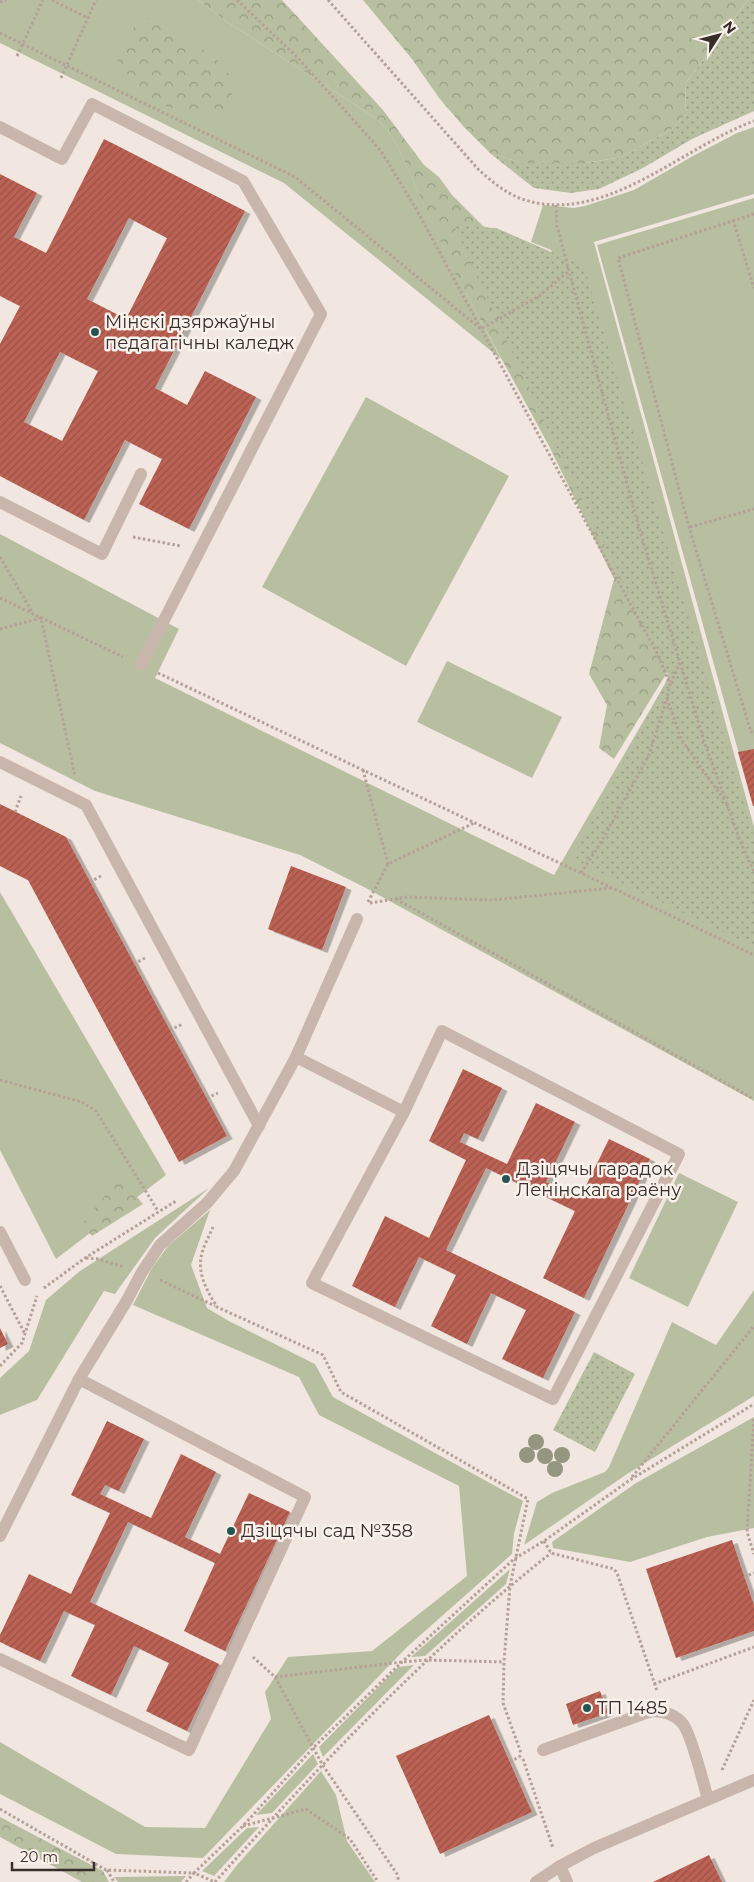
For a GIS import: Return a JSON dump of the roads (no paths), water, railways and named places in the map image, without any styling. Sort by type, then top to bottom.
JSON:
[{"type":"lane","points":[[0,127],[62,159],[92,104],[243,180],[321,314],[141,665]]},
{"type":"lane","points":[[0,502],[102,554],[141,474]]},
{"type":"lane","points":[[0,762],[86,805],[259,1126]]},
{"type":"lane","points":[[0,1536],[79,1379],[142,1272],[160,1245],[207,1203],[234,1171],[296,1057],[357,919]]},
{"type":"lane","points":[[442,1031],[678,1154],[553,1399],[312,1283],[404,1112],[442,1031]]},
{"type":"lane","points":[[296,1057],[404,1112]]},
{"type":"lane","points":[[0,1232],[25,1280]]},
{"type":"lane","points":[[0,1659],[189,1750],[305,1497],[79,1379]]},
{"type":"lane","points":[[543,1750],[652,1711],[667,1712],[677,1718],[687,1731],[708,1799]]},
{"type":"lane","points":[[536,1882],[560,1866],[594,1848],[754,1780]]},
{"type":"lane","points":[[560,1866],[567,1882]]},
{"type":"place","name":"Мінскі дзяржаўны педагагічны каледж","points":[[95,332]]},
{"type":"place","name":"Дзіцячы гарадок Ленінскага раёну","points":[[506,1179]]},
{"type":"place","name":"Дзіцячы сад №358","points":[[231,1531]]},
{"type":"place","name":"ТП 1485","points":[[587,1708]]}]
